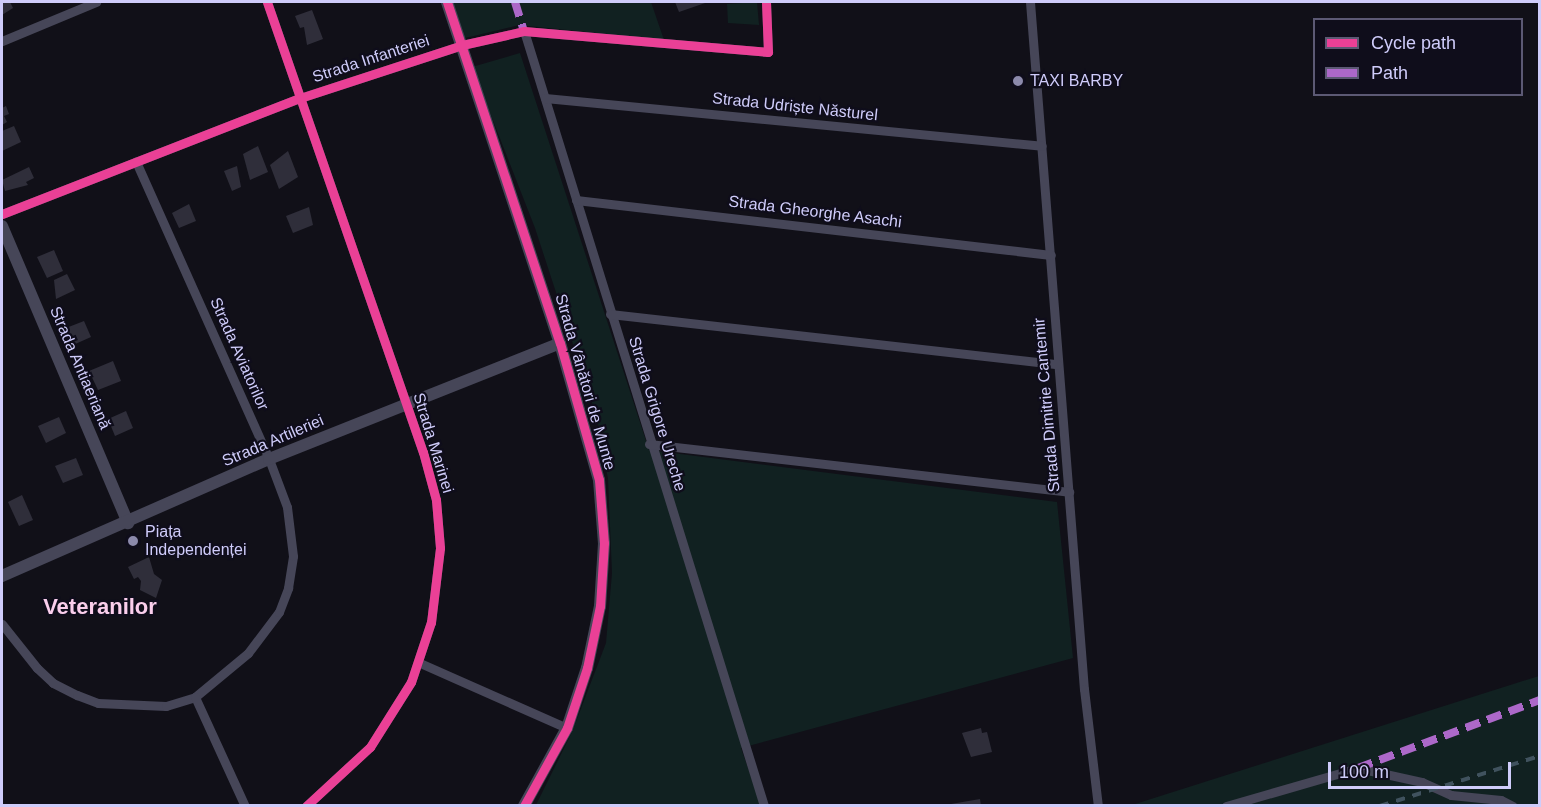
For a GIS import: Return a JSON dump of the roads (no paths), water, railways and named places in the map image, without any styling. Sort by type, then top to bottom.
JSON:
[{"type":"street","points":[[2,42],[96,2]]},
{"type":"street","name":"Strada Marinei","points":[[267,2],[436,500],[440,548],[433,613],[420,663],[397,709],[370,747],[306,806]]},
{"type":"street","name":"Strada Vânători de Munte","points":[[447,2],[560,344],[599,480],[604,543],[600,606],[587,668],[567,728],[524,806]]},
{"type":"street","name":"Strada Infanteriei","points":[[2,214],[300,98],[462,45],[525,31],[768,52],[766,2]]},
{"type":"street","name":"Strada Dimitrie Cantemir","points":[[1030,2],[1084,689],[1098,806]]},
{"type":"street","name":"Strada Grigore Ureche","points":[[525,31],[649,444],[764,806]]},
{"type":"street","name":"Strada Udriște Năsturel","points":[[545,98],[1042,146]]},
{"type":"street","name":"Strada Aviatorilor","points":[[2,624],[18,648],[53,682],[98,703],[166,706],[195,697],[259,642],[279,612],[288,588],[292,556],[287,507],[269,459],[136,161]]},
{"type":"street","name":"Strada Gheorghe Asachi","points":[[576,200],[1051,255]]},
{"type":"street","name":"Strada Antiaeriană","points":[[2,226],[128,524]]},
{"type":"street","points":[[610,314],[1057,364]]},
{"type":"street","name":"Strada Artileriei","points":[[2,576],[128,524],[269,459],[560,344]]},
{"type":"street","points":[[649,444],[1069,492]]},
{"type":"street","points":[[420,663],[567,728]]},
{"type":"street","points":[[195,697],[245,806]]},
{"type":"street","points":[[1226,806],[1358,768],[1435,788],[1451,795],[1501,800],[1513,806]]},
{"type":"railway","points":[[1380,806],[1540,756]]},
{"type":"place","name":"TAXI BARBY","points":[[1018,81]]},
{"type":"place","name":"Piața Independenței","points":[[133,541]]},
{"type":"district","name":"Veteranilor","points":[[100,607]]}]
